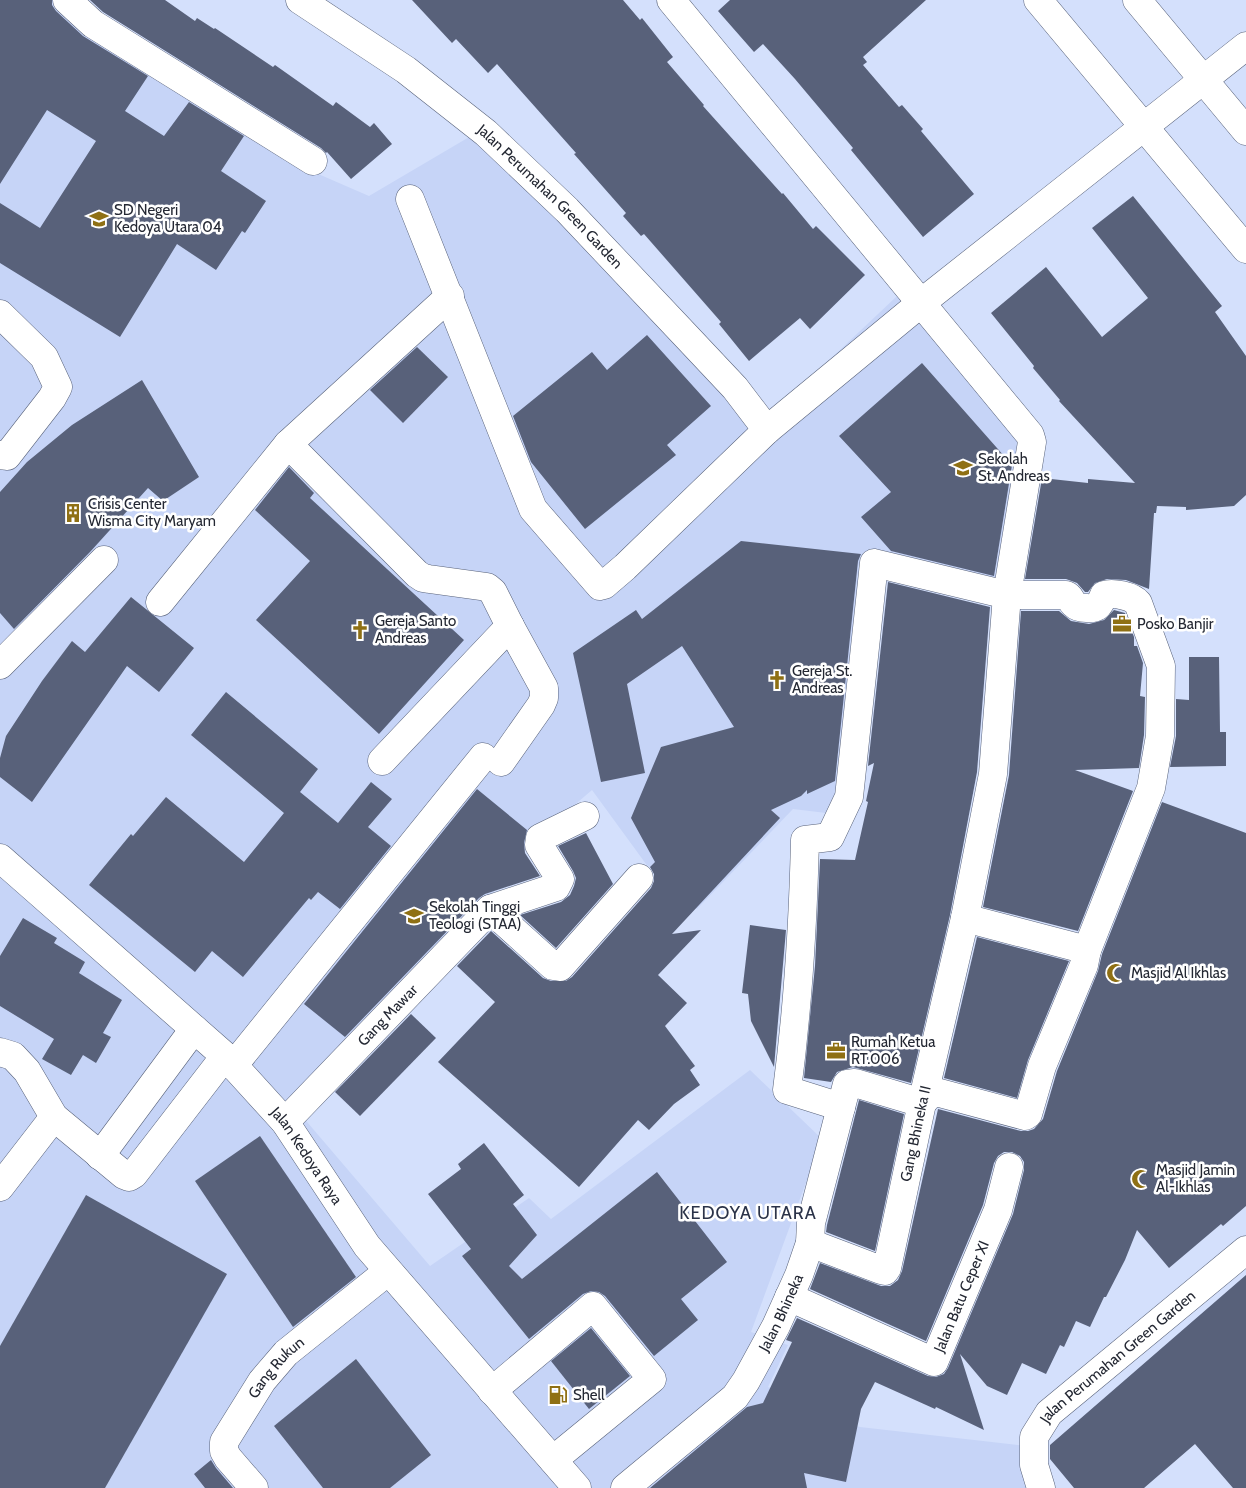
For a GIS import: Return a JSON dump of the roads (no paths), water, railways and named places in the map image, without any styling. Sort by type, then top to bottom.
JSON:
[{"type":"street","points":[[67,0],[93,24],[313,162]]},
{"type":"street","name":"Jalan Perumahan Green Garden","points":[[300,0],[406,70],[486,133],[566,210],[674,322],[735,388],[767,430]]},
{"type":"street","points":[[671,0],[921,303]]},
{"type":"street","points":[[1038,0],[1246,248]]},
{"type":"street","points":[[1137,0],[1246,131]]},
{"type":"street","points":[[410,199],[533,509],[600,586],[604,585],[625,567],[767,430],[921,303],[1246,46]]},
{"type":"street","points":[[160,602],[288,444],[450,296]]},
{"type":"street","name":"Gang Bhineka II","points":[[810,1243],[885,1271],[887,1268],[922,1103],[965,918],[993,774],[1008,595],[1032,442],[1030,435],[921,303]]},
{"type":"street","points":[[0,314],[44,357],[58,387],[52,398],[7,456],[0,455]]},
{"type":"street","points":[[0,1052],[13,1056],[27,1071],[54,1117],[124,1175],[130,1176],[134,1174],[229,1061],[544,698],[544,688],[493,592],[488,587],[423,578],[417,574],[288,444]]},
{"type":"street","points":[[0,665],[104,560]]},
{"type":"street","points":[[874,563],[1008,595],[1066,595],[1070,596],[1073,603],[1079,607],[1094,609],[1100,605],[1104,595],[1107,594],[1133,598],[1138,603],[1161,666],[1160,736],[1152,788],[1087,950],[1084,966],[1042,1066],[1028,1114],[1021,1116],[936,1092],[932,1092],[922,1103],[855,1083],[844,1096],[787,1090],[796,1022],[803,928],[805,840],[830,837],[849,798],[874,563]]},
{"type":"street","points":[[382,761],[510,626]]},
{"type":"street","name":"Gang Mawar","points":[[285,1122],[490,909],[559,884],[560,879],[539,845],[540,838],[585,816]]},
{"type":"street","name":"Jalan Kedoya Raya","points":[[0,858],[229,1061],[285,1122],[367,1246],[387,1272],[577,1488]]},
{"type":"street","points":[[490,909],[553,966],[560,967],[638,878]]},
{"type":"street","points":[[965,918],[1087,950]]},
{"type":"street","points":[[100,1156],[194,1030]]},
{"type":"street","name":"Jalan Bhineka","points":[[625,1488],[735,1397],[746,1381],[776,1326],[799,1275],[810,1243],[811,1223],[844,1096]]},
{"type":"street","points":[[0,1187],[54,1117]]},
{"type":"street","name":"Jalan Batu Ceper XI","points":[[789,1297],[934,1362],[998,1210],[1009,1167]]},
{"type":"street","name":"Jalan Perumahan Green Garden","points":[[1041,1488],[1034,1465],[1034,1437],[1049,1413],[1246,1250]]},
{"type":"street","name":"Gang Rukun","points":[[254,1488],[228,1458],[224,1451],[224,1442],[262,1381],[286,1353],[387,1272]]},
{"type":"street","points":[[492,1391],[593,1306],[652,1379],[553,1460]]},
{"type":"place","name":"SD Negeri Kedoya Utara 04","points":[[99,219]]},
{"type":"place","name":"Sekolah St. Andreas","points":[[963,468]]},
{"type":"place","name":"Crisis Center Wisma City Maryam","points":[[73,513]]},
{"type":"place","name":"Posko Banjir","points":[[1122,624]]},
{"type":"place","name":"Gereja Santo Andreas","points":[[360,630]]},
{"type":"place","name":"Gereja St. Andreas","points":[[777,680]]},
{"type":"place","name":"Sekolah Tinggi Teologi (STAA)","points":[[414,916]]},
{"type":"place","name":"Masjid Al Ikhlas","points":[[1116,973]]},
{"type":"place","name":"Rumah Ketua RT.006","points":[[836,1051]]},
{"type":"place","name":"Masjid Jamin Al-Ikhlas","points":[[1141,1179]]},
{"type":"place","name":"Shell","points":[[558,1395]]},
{"type":"district","name":"KEDOYA UTARA","points":[[748,1213]]}]
